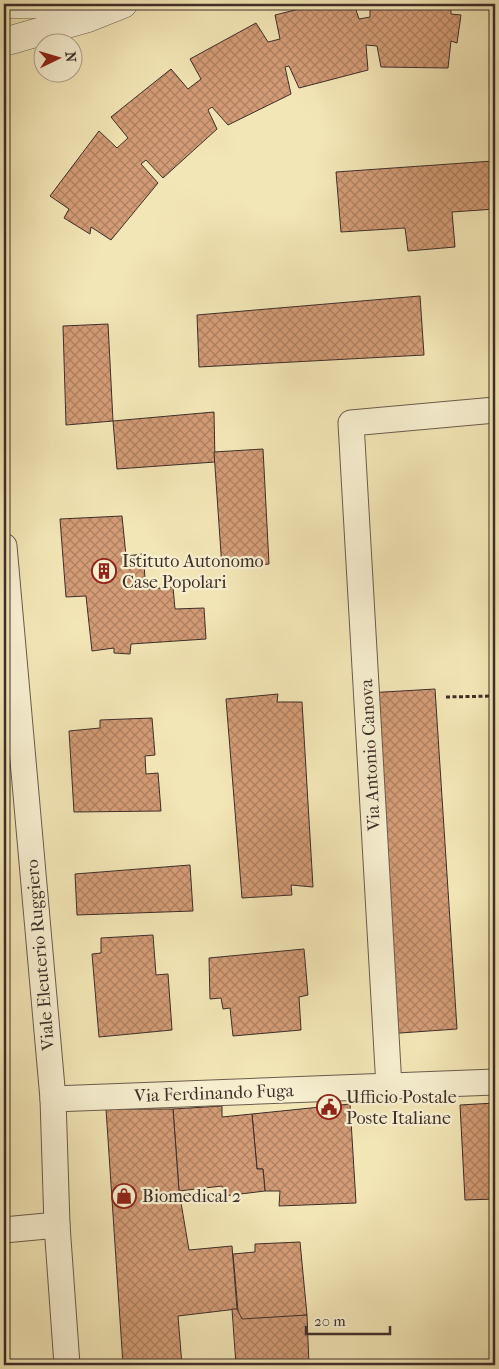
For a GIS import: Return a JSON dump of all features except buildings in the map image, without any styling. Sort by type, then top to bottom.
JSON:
[{"type":"street","points":[[7,47],[12,28],[4,5],[71,4]]},
{"type":"street","points":[[7,47],[123,4]]},
{"type":"street","name":"Via Antonio Canova","points":[[389,1087],[351,423],[495,410]]},
{"type":"street","name":"Viale Eleuterio Ruggiero","points":[[4,546],[5,584],[53,1099],[57,1225],[67,1365]]},
{"type":"street","points":[[4,726],[10,745],[24,774]]},
{"type":"street","name":"Via Ferdinando Fuga","points":[[53,1099],[495,1082]]},
{"type":"street","points":[[4,1230],[57,1225]]},
{"type":"path","points":[[446,697],[495,696]]},
{"type":"place","name":"Istituto Autonomo Case Popolari","points":[[104,571]]},
{"type":"place","name":"Ufficio Postale Poste Italiane","points":[[329,1107]]},
{"type":"place","name":"Biomedical 2","points":[[124,1196]]}]
